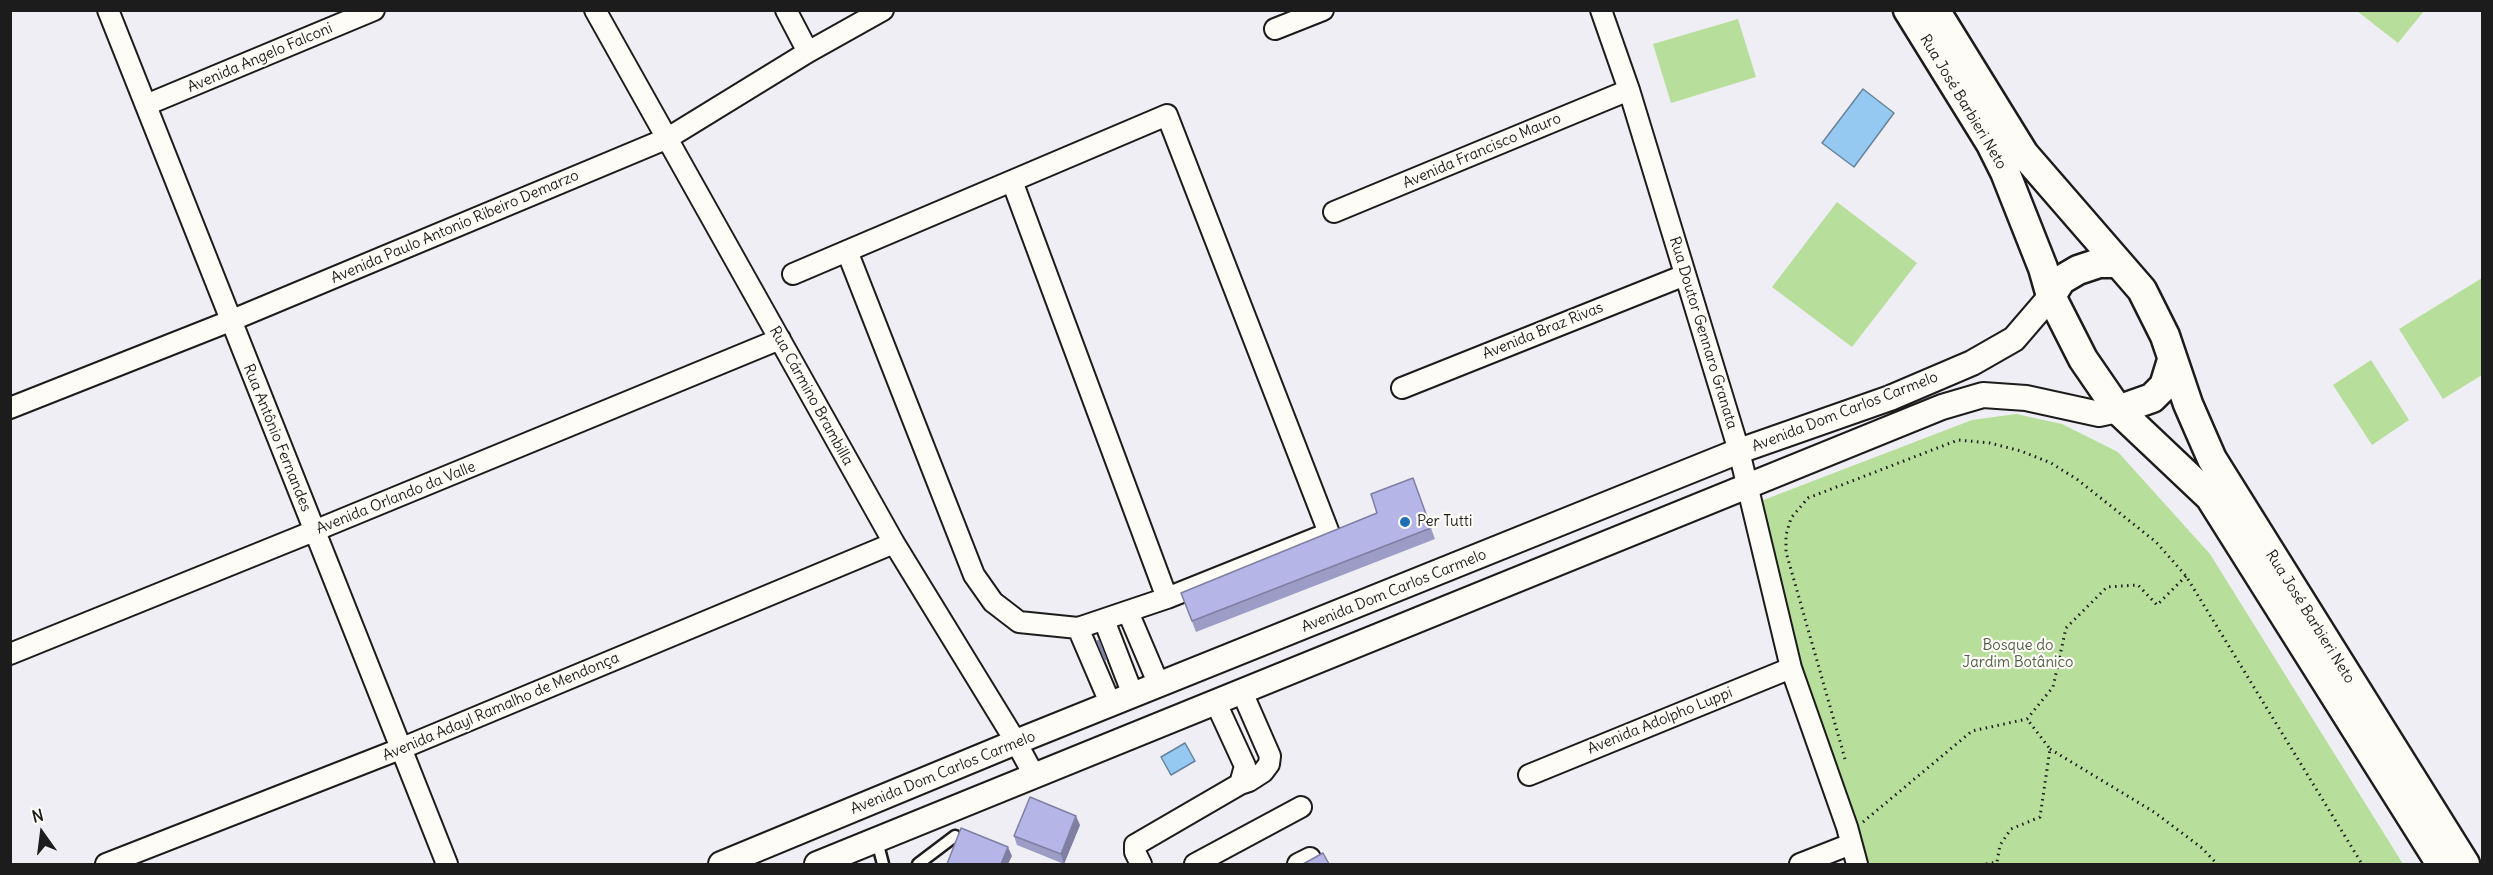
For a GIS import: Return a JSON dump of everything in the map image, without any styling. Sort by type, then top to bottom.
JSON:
[{"type":"main road","name":"Rua José Barbieri Neto","points":[[1908,10],[1991,144],[2005,172],[2043,268],[2051,296],[2083,359],[2118,410],[2210,497],[2441,864]]},
{"type":"main road","name":"Rua José Barbieri Neto","points":[[1935,10],[2024,154],[2142,290],[2155,312],[2212,459],[2465,864]]},
{"type":"main road","points":[[2051,296],[2061,280],[2078,270],[2099,263],[2117,263]]},
{"type":"main road","points":[[2118,410],[2151,398],[2164,386],[2172,360]]},
{"type":"street","name":"Rua Antônio Fernandes","points":[[108,10],[447,864]]},
{"type":"street","name":"Avenida Angelo Falconi","points":[[146,105],[374,10]]},
{"type":"street","name":"Rua Cármino Brambilla","points":[[595,10],[894,543],[1035,777]]},
{"type":"street","points":[[786,10],[808,52]]},
{"type":"street","name":"Avenida Paulo Antonio Ribeiro Demarzo","points":[[10,408],[230,321],[668,138],[808,52],[883,10]]},
{"type":"street","points":[[1275,29],[1323,10]]},
{"type":"street","name":"Rua Doutor Gennaro Granata","points":[[1601,10],[1629,90],[1739,451],[1791,668],[1847,827],[1858,838],[1857,864]]},
{"type":"street","name":"Avenida Francisco Mauro","points":[[1334,212],[1629,90]]},
{"type":"street","points":[[793,274],[847,251],[1012,181],[1167,115],[1329,533],[1167,598],[1078,628],[1019,622],[993,602],[974,574],[847,251]]},
{"type":"street","points":[[1012,181],[1167,598]]},
{"type":"street","name":"Avenida Braz Rivas","points":[[1402,388],[1685,275]]},
{"type":"street","name":"Avenida Dom Carlos Carmelo","points":[[722,864],[1016,742],[1739,451],[1890,398],[1972,363],[2014,339],[2051,296]]},
{"type":"street","name":"Avenida Orlando da Valle","points":[[10,654],[780,339]]},
{"type":"street","name":"Avenida Dom Carlos Carmelo","points":[[817,864],[1942,407],[1983,395],[2026,398],[2099,414],[2118,410]]},
{"type":"street","name":"Avenida Adayl Ramalho de Mendonça","points":[[106,864],[400,749],[894,543]]},
{"type":"street","points":[[1450,568],[1464,602]]},
{"type":"street","points":[[1128,612],[1159,685]]},
{"type":"street","points":[[1104,620],[1133,696]]},
{"type":"street","points":[[1078,628],[1111,705]]},
{"type":"street","name":"Avenida Adolpho Luppi","points":[[1529,775],[1791,668]]},
{"type":"street","points":[[1142,864],[1134,845],[1240,784],[1249,782],[1263,772],[1270,756],[1242,692]]},
{"type":"street","points":[[1216,703],[1245,766],[1240,784]]},
{"type":"street","points":[[1195,864],[1301,807]]},
{"type":"street","points":[[1800,864],[1858,838]]},
{"type":"lane","points":[[918,864],[955,836]]},
{"type":"lane","points":[[877,841],[884,864]]},
{"type":"path","points":[[1846,765],[1786,552],[1786,535],[1791,518],[1808,498],[1958,440],[1990,443],[2021,451],[2051,463],[2078,480],[2156,542],[2186,576],[2362,864]]},
{"type":"path","points":[[1863,822],[1972,731],[2027,719],[2053,687],[2066,628],[2107,587],[2138,585],[2157,605],[2186,576]]},
{"type":"path","points":[[2027,719],[2050,749],[2154,812],[2202,848],[2217,864]]},
{"type":"path","points":[[1986,864],[1997,862],[2000,845],[2011,829],[2040,817],[2050,749]]},
{"type":"path","points":[[1858,838],[1863,822],[1860,810]]},
{"type":"green space","points":[[2357,11],[2424,11],[2398,43]]},
{"type":"green space","points":[[1738,19],[1756,77],[1671,103],[1653,44]]},
{"type":"green space","points":[[1837,202],[1917,263],[1852,347],[1772,287]]},
{"type":"green space","points":[[2482,278],[2482,375],[2443,399],[2399,329]]},
{"type":"green space","points":[[2371,360],[2409,420],[2372,445],[2333,385]]},
{"type":"green space","name":"Bosque do Jardim Botânico","points":[[2016,414],[2062,424],[2118,452],[2210,554],[2403,864],[1863,864],[1753,504],[1972,420]]},
{"type":"water","points":[[1863,89],[1894,113],[1854,167],[1822,143]]},
{"type":"water","points":[[1185,743],[1195,761],[1171,775],[1161,757]]},
{"type":"building","points":[[1413,478],[1431,528],[1192,621],[1181,593],[1377,513],[1371,494]]},
{"type":"building","points":[[1097,641],[1099,641],[1105,660]]},
{"type":"building","points":[[1030,797],[1076,816],[1061,854],[1014,836]]},
{"type":"building","points":[[961,828],[1008,847],[1001,864],[947,864]]},
{"type":"building","points":[[1323,853],[1329,864],[1303,864]]},
{"type":"place","name":"Per Tutti","points":[[1405,522]]}]
